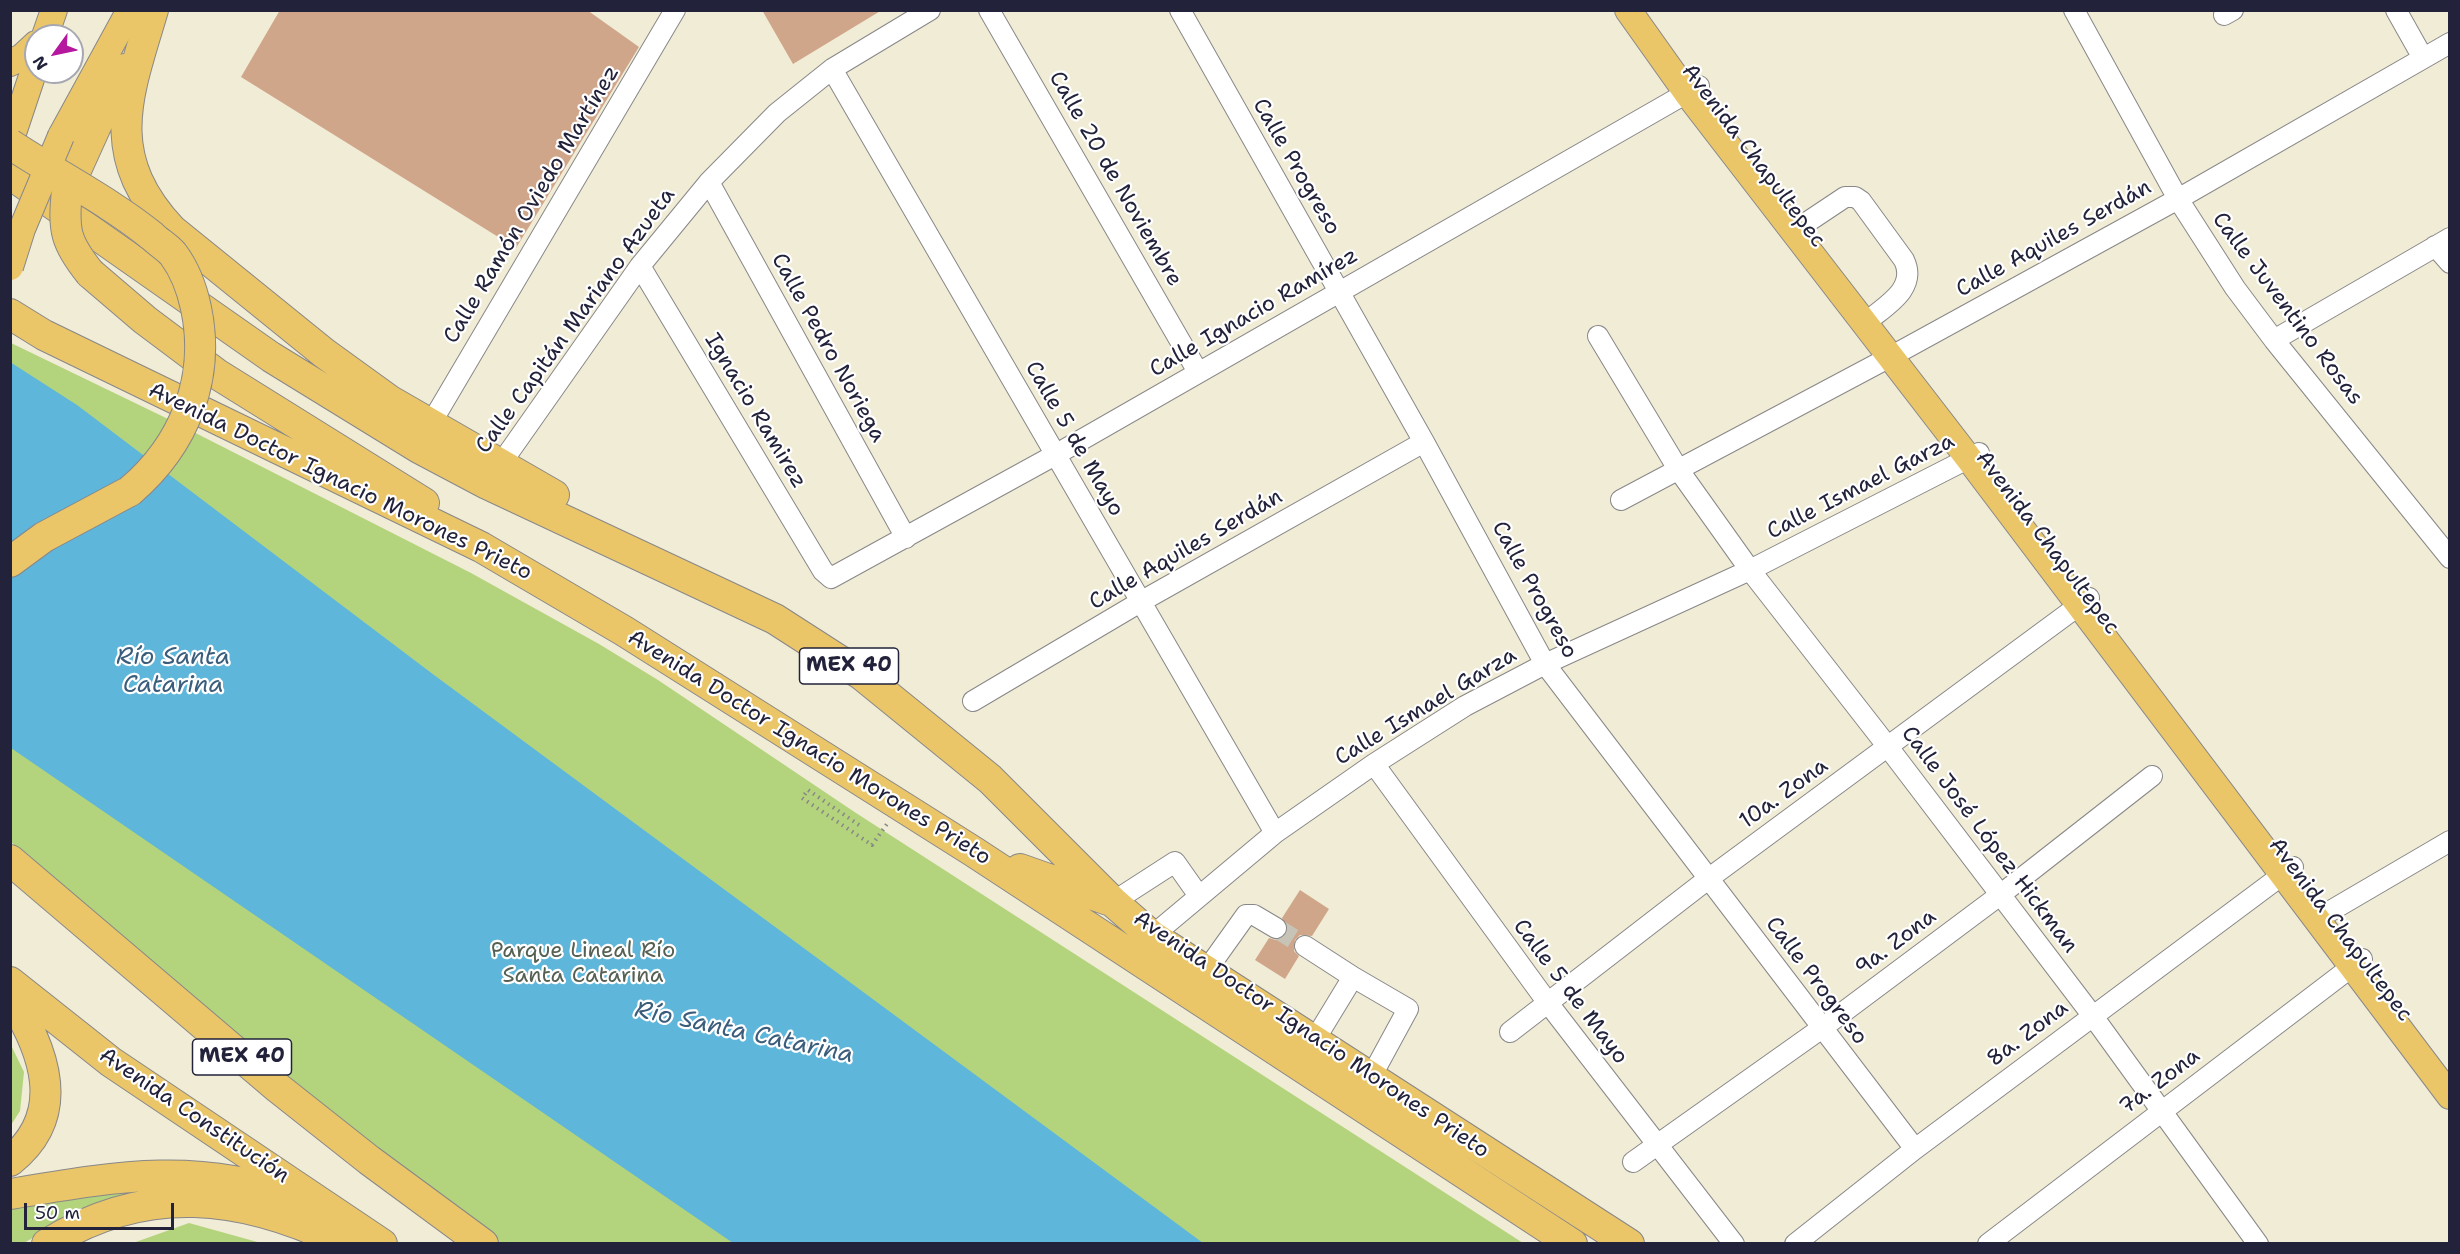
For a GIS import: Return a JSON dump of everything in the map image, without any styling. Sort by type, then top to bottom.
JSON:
[{"type":"highway","points":[[143,17],[130,87],[126,130],[132,167],[148,201],[172,230],[324,353],[389,400],[430,425],[493,475]]},
{"type":"highway","points":[[143,17],[67,190],[64,217],[67,236],[74,254],[90,273],[145,320],[217,374],[411,493],[481,547]]},
{"type":"highway","points":[[10,562],[45,537],[130,491],[157,465],[176,440],[188,414],[197,379],[201,346],[191,285],[172,254],[134,222],[14,134]]},
{"type":"highway","points":[[10,174],[271,357],[419,448],[493,475]]},
{"type":"highway","name":"Avenida Doctor Ignacio Morones Prieto","points":[[10,314],[44,335],[481,547],[624,631],[974,852],[1572,1244]]},
{"type":"highway","name":"Avenida Doctor Ignacio Morones Prieto","points":[[493,475],[573,505],[614,544],[775,619],[862,675],[990,779],[1113,902],[1152,936],[1629,1244]]},
{"type":"highway","points":[[974,852],[1113,902]]},
{"type":"highway","name":"MEX 40","points":[[10,860],[287,1095],[369,1160],[483,1244]]},
{"type":"highway","name":"Avenida Constitución","points":[[10,981],[111,1062],[382,1244]]},
{"type":"highway","points":[[10,996],[38,1048],[46,1080],[46,1098],[37,1130],[28,1144],[10,1161]]},
{"type":"highway","points":[[10,1194],[113,1178],[146,1175],[196,1175],[245,1182],[337,1212]]},
{"type":"highway","points":[[47,1244],[82,1224],[115,1211],[158,1203],[190,1201],[260,1212],[345,1244]]},
{"type":"main road","points":[[1628,10],[1693,89]]},
{"type":"main road","name":"Avenida Chapultepec","points":[[1645,10],[1693,89],[2288,871],[2327,913],[2357,963],[2450,1075]]},
{"type":"main road","points":[[10,267],[22,229],[61,136],[143,17]]},
{"type":"main road","points":[[10,63],[24,55]]},
{"type":"main road","points":[[14,134],[30,84]]},
{"type":"main road","points":[[2288,871],[2357,963],[2450,1096]]},
{"type":"street","name":"Calle Ramón Oviedo Martínez","points":[[430,425],[675,10]]},
{"type":"street","name":"Calle Capitán Mariano Azueta","points":[[493,475],[640,266],[709,182],[777,113],[832,69],[930,10]]},
{"type":"street","name":"Calle 20 de Noviembre","points":[[989,10],[1198,372]]},
{"type":"street","name":"Calle Progreso","points":[[1180,10],[1424,442],[1545,664],[1915,1149]]},
{"type":"street","name":"Calle Juventino Rosas","points":[[2074,10],[2178,198],[2223,270],[2274,340],[2450,558]]},
{"type":"street","points":[[2396,10],[2423,58]]},
{"type":"street","name":"Calle Aquiles Serdán","points":[[1621,500],[1896,354],[2178,198],[2450,43]]},
{"type":"street","name":"Calle 5 de Mayo","points":[[832,69],[1275,833]]},
{"type":"street","name":"Calle Ignacio Ramírez","points":[[831,578],[1055,455],[1693,89]]},
{"type":"street","name":"Calle Pedro Noriega","points":[[709,182],[906,538]]},
{"type":"street","points":[[1799,227],[1845,197],[1855,197],[1861,201],[1904,260],[1909,271],[1909,280],[1903,290],[1870,319]]},
{"type":"street","points":[[2274,340],[2442,242],[2450,263]]},
{"type":"street","name":"Ignacio Ramirez","points":[[640,266],[823,571],[831,578]]},
{"type":"street","name":"Calle José López Hickman","points":[[1598,336],[1678,469],[1750,570],[2092,1015],[2258,1244]]},
{"type":"street","name":"Calle Aquiles Serdán","points":[[973,701],[1424,442]]},
{"type":"street","name":"Calle Ismael Garza","points":[[1152,936],[1275,833],[1374,764],[1465,706],[1545,664],[1750,570],[1974,456]]},
{"type":"street","name":"10a. Zona","points":[[1510,1032],[1708,879],[2084,602]]},
{"type":"street","name":"Calle 5 de Mayo","points":[[1374,764],[1548,1003],[1734,1244]]},
{"type":"street","name":"9a. Zona","points":[[1633,1162],[1822,1028],[2000,895],[2152,776]]},
{"type":"street","points":[[2327,913],[2450,841]]},
{"type":"street","points":[[1113,902],[1175,862],[1199,896]]},
{"type":"street","name":"8a. Zona","points":[[1795,1244],[1915,1149],[2092,1015],[2288,871]]},
{"type":"street","points":[[1206,971],[1246,915],[1254,915],[1276,928]]},
{"type":"street","points":[[1305,946],[1408,1009],[1371,1077]]},
{"type":"street","name":"7a. Zona","points":[[1988,1244],[2357,963]]},
{"type":"street","points":[[1314,1041],[1353,977]]},
{"type":"path","points":[[859,825],[808,790],[802,798],[872,845]]},
{"type":"green space","name":"Parque Lineal Río Santa Catarina","points":[[11,343],[166,418],[471,573],[599,644],[658,680],[856,813],[1523,1243],[496,1243],[342,1128],[11,842]]},
{"type":"green space","points":[[10,1043],[24,1072],[20,1111],[11,1125]]},
{"type":"green space","points":[[146,1191],[75,1213],[24,1243],[11,1244],[11,1204]]},
{"type":"green space","points":[[189,1223],[261,1243],[133,1243]]},
{"type":"water","name":"Río Santa Catarina","points":[[10,362],[77,405],[434,675],[1203,1243],[733,1243],[11,748]]},
{"type":"building","points":[[280,10],[587,10],[639,47],[516,248],[241,77]]},
{"type":"building","points":[[762,10],[882,10],[793,64]]},
{"type":"building","points":[[1300,890],[1329,909],[1312,936],[1300,935],[1295,940],[1294,951],[1299,956],[1285,979],[1255,960],[1269,938],[1276,940],[1286,935],[1288,928],[1282,918]]},
{"type":"tunnel","points":[[1276,928],[1305,946]]}]
